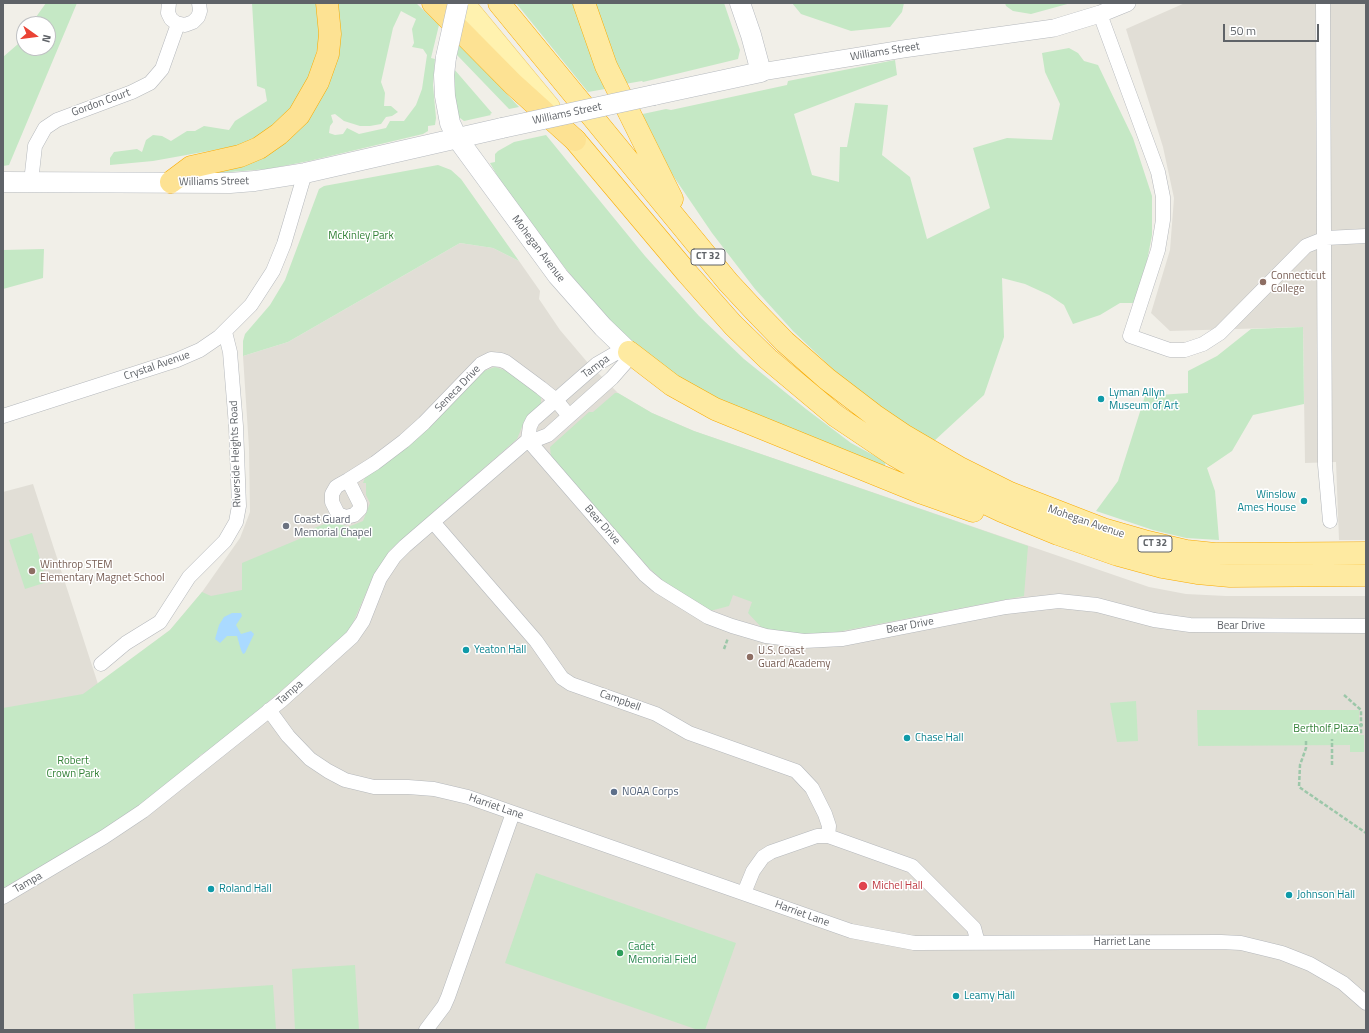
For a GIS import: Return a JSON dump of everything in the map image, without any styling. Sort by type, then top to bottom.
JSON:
[{"type":"highway","points":[[171,182],[191,167],[240,156],[259,148],[279,134],[299,115],[318,82],[328,54],[330,34],[327,3]]},
{"type":"highway","points":[[433,3],[513,84],[575,140]]},
{"type":"highway","name":"CT 32","points":[[499,3],[694,241]]},
{"type":"highway","points":[[584,3],[606,66],[694,241]]},
{"type":"highway","name":"CT 32","points":[[575,140],[707,296],[751,343],[798,385],[856,430],[915,468],[976,499],[1020,519]]},
{"type":"highway","name":"Mohegan Avenue","points":[[694,241],[754,310],[804,360],[884,422],[958,467],[997,487],[1063,514],[1125,536],[1179,549],[1227,554],[1366,553]]},
{"type":"highway","points":[[629,352],[672,385],[696,400],[739,420],[955,505],[1001,518],[1020,519]]},
{"type":"highway","name":"Mohegan Avenue","points":[[1020,519],[1129,558],[1198,573],[1240,576],[1366,575]]},
{"type":"main road","name":"Mohegan Avenue","points":[[458,3],[446,57],[444,75],[445,102],[450,123],[457,138],[558,276],[603,327],[629,352]]},
{"type":"main road","name":"CT 32","points":[[463,3],[575,140]]},
{"type":"main road","points":[[740,3],[751,35],[761,72]]},
{"type":"main road","name":"Williams Street","points":[[3,182],[230,183],[255,181],[305,173],[502,128],[761,72]]},
{"type":"street","points":[[169,3],[169,15],[178,24],[187,25],[195,21],[200,13],[199,3]]},
{"type":"street","name":"Williams Street","points":[[761,72],[903,49],[1047,29],[1100,14],[1127,3]]},
{"type":"street","points":[[1323,3],[1325,465],[1330,521]]},
{"type":"street","points":[[1100,14],[1158,172],[1163,197],[1162,227],[1156,258],[1130,336],[1170,350],[1185,350],[1203,344],[1220,333],[1304,248],[1324,239],[1366,236]]},
{"type":"street","name":"Gordon Court","points":[[31,182],[35,146],[41,132],[47,125],[56,120],[132,92],[150,83],[162,69],[178,24]]},
{"type":"street","name":"Crystal Avenue","points":[[3,416],[177,360],[200,350],[225,332],[251,305],[273,271],[284,244],[305,173]]},
{"type":"street","name":"Riverside Heights Road","points":[[101,664],[126,644],[160,622],[189,577],[225,541],[236,522],[239,506],[236,426],[230,352],[225,332]]},
{"type":"street","name":"Tampa","points":[[3,897],[98,841],[143,811],[270,710],[352,637],[363,622],[375,585],[387,567],[405,546],[528,440],[535,440],[548,435],[612,378],[626,362],[629,352],[616,353],[601,361],[556,400],[534,420],[530,426],[528,440]]},
{"type":"street","name":"Seneca Drive","points":[[348,480],[375,463],[404,441],[424,423],[481,364],[491,359],[496,358],[506,362],[556,400],[569,416]]},
{"type":"street","name":"Bear Drive","points":[[528,440],[645,575],[658,586],[708,617],[766,636],[804,641],[843,638],[1006,607],[1059,601],[1098,605],[1154,620],[1190,625],[1366,626]]},
{"type":"street","name":"Campbell","points":[[433,522],[536,642],[562,678],[571,684],[656,714],[689,733],[796,771],[812,788],[825,814],[829,826],[828,836]]},
{"type":"street","name":"Harriet Lane","points":[[270,710],[288,736],[310,759],[345,780],[374,787],[434,789],[468,798],[838,927],[876,937],[914,943],[1242,943],[1282,953],[1310,964],[1343,983],[1366,1003]]},
{"type":"street","points":[[426,1030],[444,1006],[448,997],[513,813]]},
{"type":"street","points":[[744,893],[753,871],[764,857],[771,852],[817,836],[828,836],[912,866],[974,928],[978,943]]},
{"type":"path","points":[[724,649],[728,638]]},
{"type":"path","points":[[1344,695],[1362,710],[1361,734]]},
{"type":"path","points":[[1341,726],[1366,725]]},
{"type":"path","points":[[1332,739],[1332,764]]},
{"type":"path","points":[[1306,741],[1306,748],[1300,765],[1299,787],[1366,833]]},
{"type":"shaded area","name":"Connecticut College","points":[[1185,3],[1366,3],[1366,540],[1339,540],[1336,462],[1305,463],[1303,327],[1170,331],[1151,313],[1170,250],[1174,198],[1163,147],[1126,29]]},
{"type":"shaded area","name":"U.S. Coast Guard Academy","points":[[460,243],[493,248],[519,261],[540,291],[539,299],[560,330],[588,363],[618,393],[652,413],[694,431],[1149,587],[1186,594],[1226,596],[1366,596],[1366,1030],[3,1030],[3,492],[33,484],[98,684],[170,630],[202,592],[240,538],[250,512],[249,448],[243,356],[288,342]]},
{"type":"green space","points":[[46,3],[77,3],[56,53],[56,16],[37,16]]},
{"type":"green space","points":[[252,3],[316,3],[320,35],[314,64],[297,103],[277,126],[255,141],[231,147],[153,161],[110,165],[110,158],[114,152],[137,149],[142,152],[146,140],[153,135],[162,136],[171,141],[187,131],[195,131],[204,126],[229,130],[235,121],[267,101],[265,89],[257,86]]},
{"type":"green space","points":[[333,3],[416,3],[439,25],[431,58],[435,59],[433,85],[436,118],[435,125],[428,126],[428,131],[423,134],[309,161],[268,169],[217,173],[216,168],[294,130]],"holes":[[[401,11],[416,19],[412,29],[414,43],[412,47],[423,49],[427,55],[422,89],[416,105],[404,121],[390,121],[386,128],[359,134],[347,128],[343,134],[335,135],[329,133],[330,126],[333,122],[331,115],[335,114],[344,121],[360,126],[370,126],[381,124],[386,117],[392,116],[398,112],[391,106],[384,106],[385,93],[381,82],[393,28]]]},
{"type":"green space","points":[[516,3],[573,3],[605,89],[588,92]]},
{"type":"green space","points":[[591,3],[724,3],[740,50],[738,59],[643,82],[619,85]]},
{"type":"green space","points":[[792,3],[904,3],[902,12],[890,27],[851,31],[801,14]]},
{"type":"green space","points":[[1005,3],[1071,3],[1031,14],[1013,11],[1006,6]]},
{"type":"green space","points":[[459,43],[519,107],[509,109],[457,55]]},
{"type":"green space","points":[[16,46],[16,56],[55,56],[9,165],[3,166],[3,57]]},
{"type":"green space","points":[[1069,48],[1078,53],[1084,61],[1098,65],[1133,138],[1152,196],[1152,235],[1147,261],[1134,303],[1120,303],[1100,315],[1073,324],[1064,305],[1049,295],[1025,284],[1002,278],[1004,337],[984,395],[933,442],[862,397],[793,331],[755,289],[712,233],[657,152],[638,115],[666,109],[671,110],[787,85],[788,81],[895,60],[897,75],[794,114],[812,175],[839,182],[840,147],[847,147],[855,103],[888,105],[882,155],[910,177],[927,239],[990,208],[973,148],[1007,138],[1052,140],[1060,104],[1045,72],[1042,53]]},
{"type":"green space","points":[[454,69],[492,113],[490,114],[491,115],[464,121],[460,118],[458,119],[455,109]]},
{"type":"green space","points":[[546,135],[645,256],[699,316],[744,359],[806,409],[851,443],[886,462],[884,468],[877,471],[659,373],[596,306],[553,253],[502,184],[490,163],[495,162],[495,154],[498,151],[514,142]]},
{"type":"green space","name":"McKinley Park","points":[[438,165],[451,170],[461,179],[519,261],[493,248],[460,243],[288,342],[243,356],[243,341],[245,334],[270,305],[285,280],[319,189],[324,186]]},
{"type":"green space","points":[[44,249],[43,278],[3,289],[3,250]]},
{"type":"green space","points":[[1303,327],[1304,404],[1253,415],[1232,451],[1207,468],[1215,491],[1219,540],[1186,538],[1153,530],[1096,511],[1118,481],[1145,396],[1188,393],[1188,371],[1217,356],[1251,329]]},
{"type":"green space","name":"Robert Crown Park","points":[[495,367],[507,371],[541,397],[541,404],[524,422],[517,439],[390,550],[372,579],[352,625],[340,640],[214,748],[200,755],[195,764],[109,828],[3,888],[3,708],[83,694],[170,630],[202,592],[211,596],[242,590],[242,563],[316,532],[314,528],[333,521],[348,527],[363,521],[370,503],[366,495],[366,483],[363,483],[365,478],[436,420],[484,371]]},
{"type":"green space","points":[[615,393],[618,393],[652,413],[694,431],[1028,546],[1024,596],[837,632],[808,634],[790,634],[762,628],[748,613],[752,602],[733,595],[729,606],[710,611],[669,586],[649,568],[551,457],[550,447],[589,412],[593,412]]},
{"type":"green space","points":[[32,533],[47,582],[25,589],[9,540]]},
{"type":"green space","points":[[1136,701],[1138,741],[1117,742],[1110,703]]},
{"type":"green space","name":"Bertholf Plaza","points":[[1197,710],[1359,710],[1359,735],[1364,735],[1364,752],[1350,752],[1350,745],[1198,746]]},
{"type":"green space","name":"Cadet Memorial Field","points":[[536,873],[736,943],[705,1030],[698,1030],[505,963]]},
{"type":"green space","points":[[355,965],[359,1030],[295,1030],[292,969]]},
{"type":"green space","points":[[273,985],[276,1030],[135,1030],[133,994]]},
{"type":"water","points":[[232,613],[241,613],[242,616],[236,625],[241,634],[251,631],[254,634],[245,653],[243,654],[237,636],[227,636],[220,643],[215,639],[219,625],[224,617]]},
{"type":"place","name":"Connecticut College","points":[[1263,282]]},
{"type":"place","name":"Lyman Allyn Museum of Art","points":[[1101,399]]},
{"type":"place","name":"Winslow Ames House","points":[[1304,501]]},
{"type":"place","name":"Coast Guard Memorial Chapel","points":[[286,526]]},
{"type":"place","name":"Winthrop STEM Elementary Magnet School","points":[[32,571]]},
{"type":"place","name":"Yeaton Hall","points":[[466,650]]},
{"type":"place","name":"U.S. Coast Guard Academy","points":[[750,657]]},
{"type":"place","name":"Chase Hall","points":[[907,738]]},
{"type":"place","name":"NOAA Corps","points":[[614,792]]},
{"type":"place","name":"Michel Hall","points":[[863,886]]},
{"type":"place","name":"Roland Hall","points":[[211,889]]},
{"type":"place","name":"Johnson Hall","points":[[1289,895]]},
{"type":"place","name":"Cadet Memorial Field","points":[[620,953]]},
{"type":"place","name":"Leamy Hall","points":[[956,996]]}]
